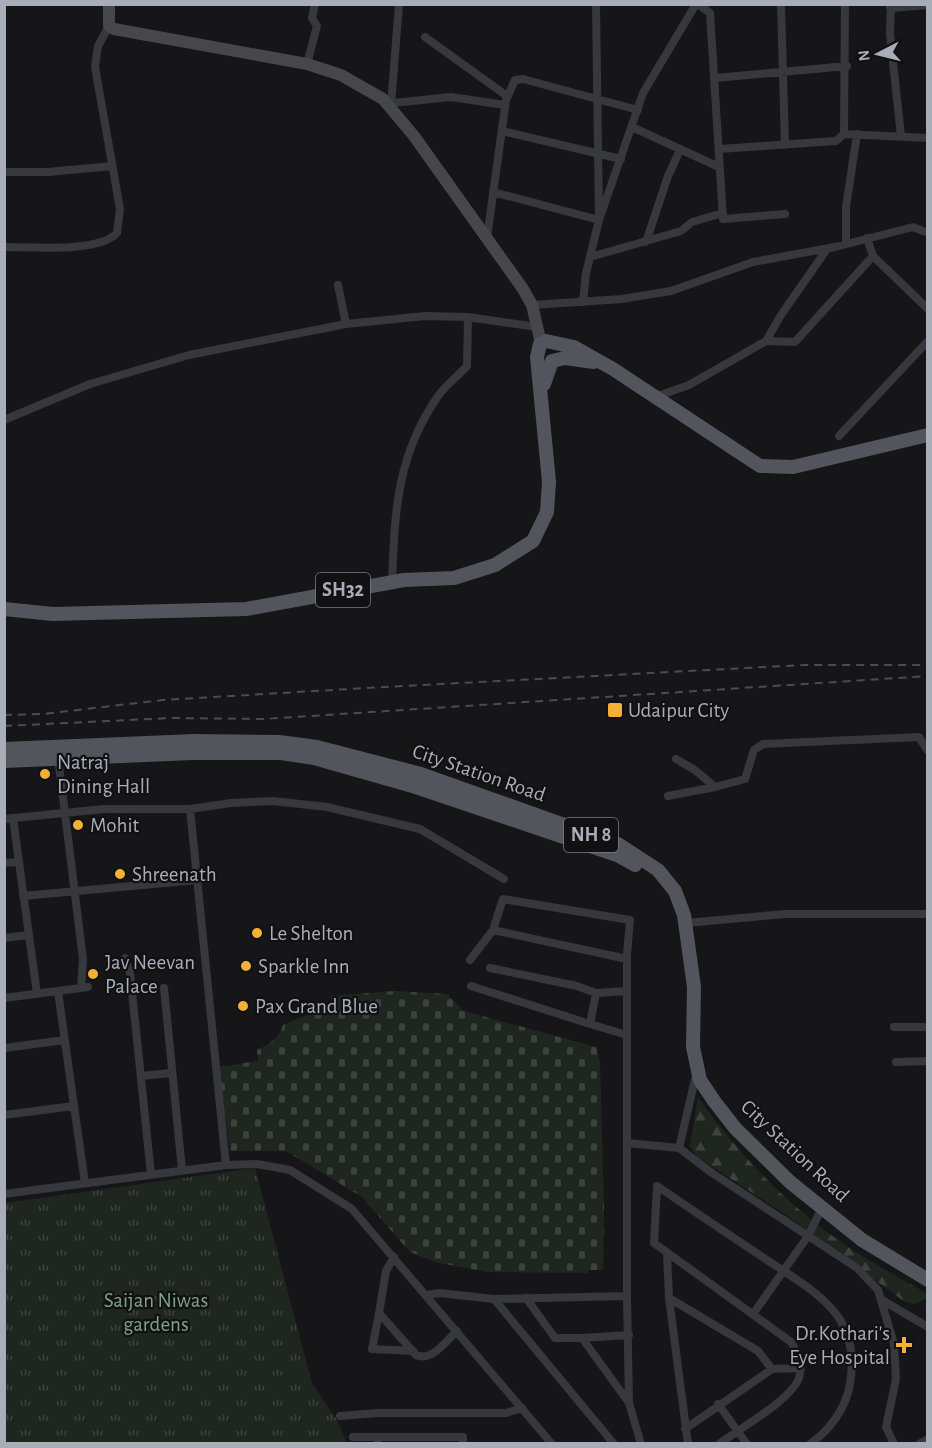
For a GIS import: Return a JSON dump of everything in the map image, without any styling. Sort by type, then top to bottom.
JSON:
[{"type":"main road","points":[[541,343],[550,341],[567,345],[602,363],[760,466],[793,467],[927,435]]},
{"type":"main road","name":"SH32","points":[[4,609],[53,614],[246,609],[392,582],[454,578],[468,575],[512,556],[533,541],[544,522],[549,501],[537,357],[541,343]]},
{"type":"main road","points":[[541,343],[552,347],[555,353],[546,374],[542,404]]},
{"type":"main road","points":[[552,361],[566,358],[602,363]]},
{"type":"main road","name":"City Station Road","points":[[4,761],[58,753],[194,741],[279,742],[343,752],[387,764],[618,844],[658,870],[675,891],[686,923],[694,987],[693,1047],[696,1077]]},
{"type":"main road","name":"City Station Road","points":[[4,749],[58,753],[270,753],[314,758],[416,787],[617,855],[653,876],[668,895],[676,919],[684,969],[687,1050],[696,1077],[729,1133],[785,1188],[927,1280]]},
{"type":"main road","name":"City Station Road","points":[[820,1211],[858,1247],[927,1290]]},
{"type":"street","points":[[4,247],[72,246],[112,238],[119,227],[121,216],[95,67],[98,46],[109,26],[109,4]]},
{"type":"street","points":[[307,64],[317,26],[312,18],[315,4]]},
{"type":"street","points":[[392,104],[399,4]]},
{"type":"street","points":[[596,4],[599,220]]},
{"type":"street","points":[[583,302],[599,220],[643,93],[697,4],[711,13],[723,219],[785,213]]},
{"type":"street","points":[[781,4],[781,72],[785,145]]},
{"type":"street","points":[[844,134],[847,66],[845,4]]},
{"type":"street","points":[[901,136],[890,34],[890,6],[927,5]]},
{"type":"street","points":[[109,26],[120,31],[307,64],[349,79],[392,104],[532,305],[541,343]]},
{"type":"street","points":[[425,37],[506,101]]},
{"type":"street","points":[[715,78],[847,66]]},
{"type":"street","points":[[487,238],[506,101],[513,82],[520,79],[638,110]]},
{"type":"street","points":[[392,104],[451,96],[506,101]]},
{"type":"street","points":[[632,128],[719,167]]},
{"type":"street","points":[[502,131],[621,159]]},
{"type":"street","points":[[719,149],[836,141],[844,134],[927,138]]},
{"type":"street","points":[[846,244],[846,207],[857,134]]},
{"type":"street","points":[[646,242],[668,176],[680,150]]},
{"type":"street","points":[[4,172],[48,172],[112,166]]},
{"type":"street","points":[[493,192],[599,220]]},
{"type":"street","points":[[590,257],[681,231],[692,222],[723,213]]},
{"type":"street","points":[[532,305],[583,302],[671,291],[753,262],[827,249],[913,227],[927,233]]},
{"type":"street","points":[[867,238],[873,256],[927,309]]},
{"type":"street","points":[[766,341],[780,315],[827,249]]},
{"type":"street","points":[[655,397],[689,385],[766,341],[795,342],[873,256]]},
{"type":"street","points":[[339,285],[346,324]]},
{"type":"street","points":[[4,420],[90,384],[189,355],[346,324],[425,316],[468,317],[537,327]]},
{"type":"street","points":[[392,582],[395,505],[405,464],[422,424],[439,395],[467,366],[468,317]]},
{"type":"street","points":[[839,436],[927,341]]},
{"type":"street","points":[[668,796],[745,779],[754,750],[763,744],[919,737],[927,751]]},
{"type":"street","points":[[4,998],[84,987],[83,960],[58,753]]},
{"type":"street","points":[[676,759],[695,770],[715,787]]},
{"type":"street","points":[[37,994],[18,862],[9,819],[65,812],[145,808],[190,809],[231,802],[273,801],[327,807],[420,829],[504,879]]},
{"type":"street","points":[[190,809],[226,1165]]},
{"type":"street","points":[[4,863],[18,862]]},
{"type":"street","points":[[23,896],[197,880]]},
{"type":"street","points":[[470,960],[493,930],[503,899],[630,920],[627,959],[629,1403],[641,1443]]},
{"type":"street","points":[[686,923],[785,914],[927,914]]},
{"type":"street","points":[[493,930],[627,959]]},
{"type":"street","points":[[4,938],[29,935]]},
{"type":"street","points":[[125,958],[130,973],[151,1174]]},
{"type":"street","points":[[490,968],[577,986],[596,993],[627,991]]},
{"type":"street","points":[[471,986],[627,1035]]},
{"type":"street","points":[[164,988],[182,1170]]},
{"type":"street","points":[[58,991],[85,1183]]},
{"type":"street","points":[[590,1024],[596,993]]},
{"type":"street","points":[[894,1027],[927,1027]]},
{"type":"street","points":[[4,1048],[65,1040]]},
{"type":"street","points":[[896,1062],[927,1061]]},
{"type":"street","points":[[141,1076],[171,1072]]},
{"type":"street","points":[[679,1148],[696,1077]]},
{"type":"street","points":[[4,1115],[74,1106]]},
{"type":"street","points":[[627,1143],[679,1148],[712,1173],[857,1268],[878,1290],[894,1344],[896,1378],[886,1426],[894,1443]]},
{"type":"street","points":[[4,1194],[226,1165],[274,1166],[304,1176],[352,1209],[552,1443]]},
{"type":"street","points":[[719,1443],[789,1393],[798,1379],[801,1368],[791,1342],[654,1243],[657,1186],[783,1271],[831,1307],[846,1331],[853,1361],[848,1394],[836,1419],[810,1443]]},
{"type":"street","points":[[753,1314],[808,1236],[820,1211]]},
{"type":"street","points":[[667,1252],[669,1298],[688,1443]]},
{"type":"street","points":[[394,1257],[386,1271],[372,1349],[413,1352]]},
{"type":"street","points":[[427,1295],[440,1293],[494,1299],[627,1296]]},
{"type":"street","points":[[526,1298],[555,1338],[629,1335]]},
{"type":"street","points":[[669,1298],[758,1351],[771,1369]]},
{"type":"street","points":[[494,1299],[614,1443]]},
{"type":"street","points":[[882,1300],[927,1327]]},
{"type":"street","points":[[379,1313],[419,1356],[429,1356],[457,1331]]},
{"type":"street","points":[[582,1338],[629,1403]]},
{"type":"street","points":[[685,1429],[771,1369],[801,1368]]},
{"type":"street","points":[[718,1404],[747,1443]]},
{"type":"street","points":[[340,1416],[378,1413],[510,1413],[522,1408]]},
{"type":"street","points":[[353,1437],[378,1440],[463,1437],[463,1443]]},
{"type":"street","points":[[919,1443],[927,1439]]},
{"type":"green space","points":[[395,991],[447,994],[464,1011],[596,1047],[600,1062],[604,1209],[603,1270],[588,1270],[588,1273],[487,1272],[435,1262],[410,1252],[362,1197],[286,1151],[230,1151],[219,1067],[258,1061],[257,1050],[276,1037],[283,1025],[333,1004],[330,996]]},
{"type":"green space","points":[[698,1097],[730,1139],[766,1179],[805,1215],[848,1247],[927,1294],[927,1298],[915,1304],[905,1302],[786,1215],[696,1156],[690,1146]]},
{"type":"green space","name":"Saijan Niwas gardens","points":[[255,1168],[312,1383],[337,1420],[347,1443],[5,1444],[5,1203]]},
{"type":"railway","points":[[4,715],[43,714],[163,700],[366,688],[803,665],[928,665]]},
{"type":"railway","points":[[4,726],[171,718],[264,719],[928,676]]},
{"type":"place","name":"Udaipur City","points":[[615,710]]},
{"type":"place","name":"Natraj Dining Hall","points":[[45,774]]},
{"type":"place","name":"Mohit","points":[[78,825]]},
{"type":"place","name":"Shreenath","points":[[120,874]]},
{"type":"place","name":"Le Shelton","points":[[257,933]]},
{"type":"place","name":"Sparkle Inn","points":[[246,966]]},
{"type":"place","name":"Jav Neevan Palace","points":[[93,974]]},
{"type":"place","name":"Pax Grand Blue","points":[[243,1006]]},
{"type":"place","name":"Dr.Kothari's Eye Hospital","points":[[904,1345]]}]
